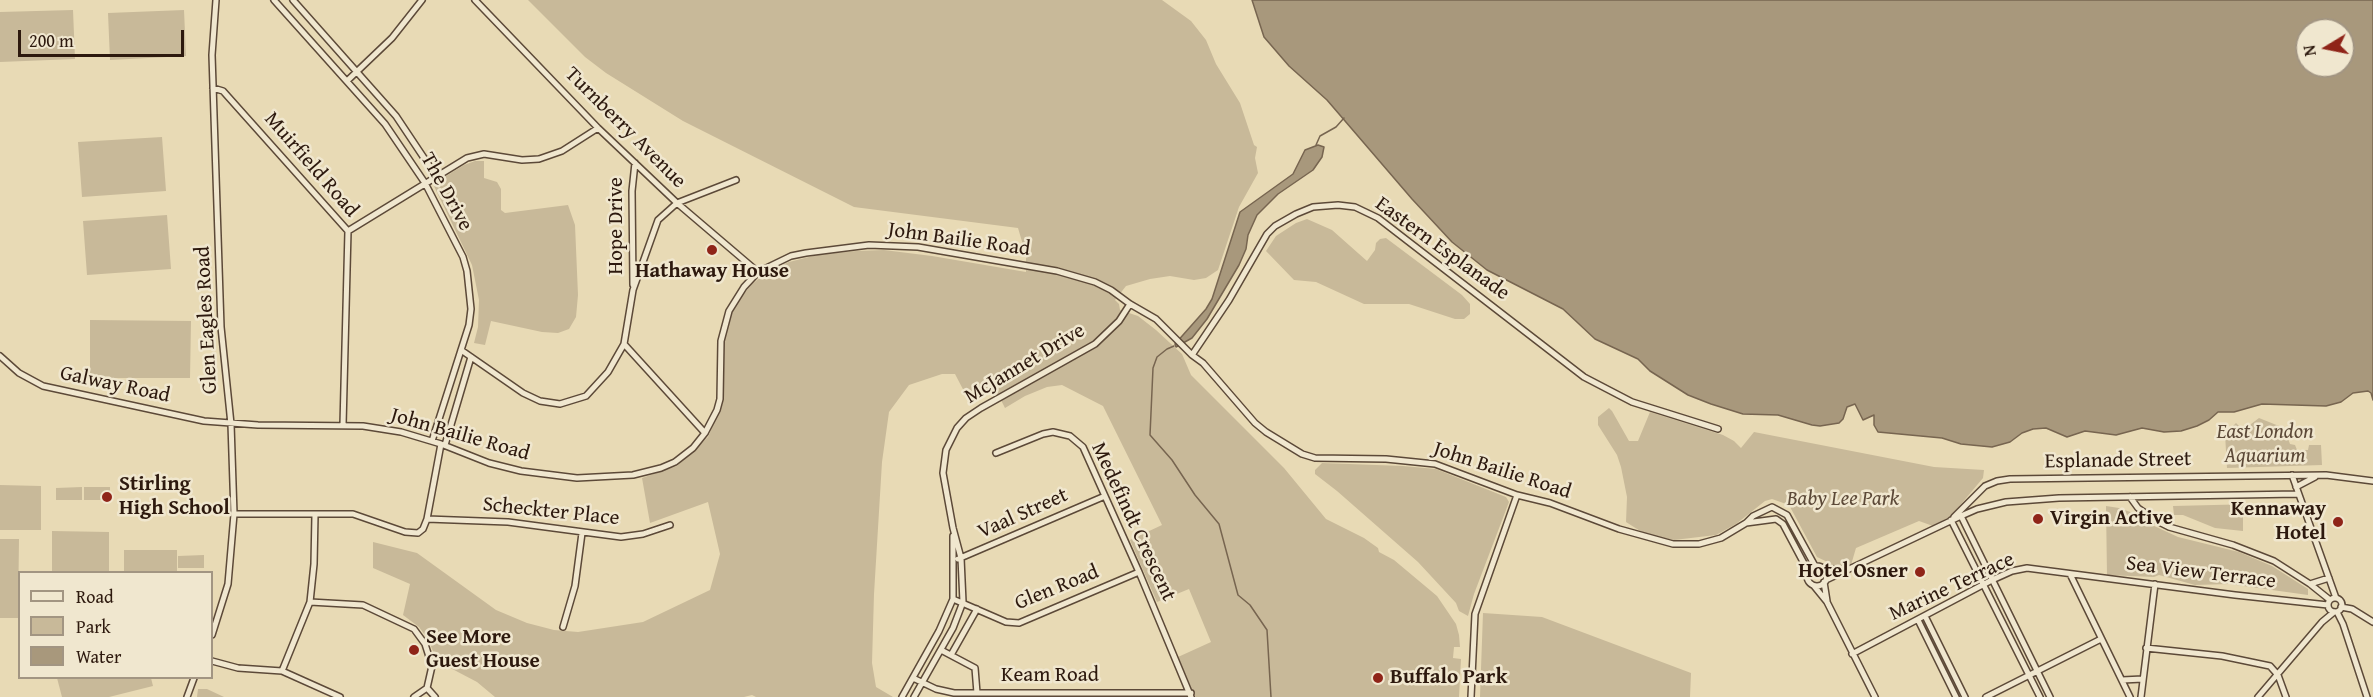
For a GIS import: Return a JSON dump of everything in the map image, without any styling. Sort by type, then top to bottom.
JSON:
[{"type":"street","name":"Glen Eagles Road","points":[[213,632],[228,584],[234,514],[231,424],[221,327],[212,33],[216,0]]},
{"type":"street","name":"The Drive","points":[[274,0],[385,124],[425,183],[451,232],[467,271],[471,309],[461,350],[432,441]]},
{"type":"street","name":"The Drive","points":[[293,0],[396,116],[436,176]]},
{"type":"street","points":[[347,81],[392,38],[422,0]]},
{"type":"street","name":"Turnberry Avenue","points":[[475,0],[598,128],[678,203],[758,272]]},
{"type":"street","name":"Muirfield Road","points":[[213,88],[223,91],[348,231],[344,425]]},
{"type":"street","points":[[348,231],[436,176],[473,156],[484,154],[522,160],[539,159],[562,151],[598,128]]},
{"type":"street","name":"Hope Drive","points":[[633,290],[632,191],[635,163]]},
{"type":"street","points":[[678,203],[736,180]]},
{"type":"street","name":"Hope Drive","points":[[461,350],[523,393],[540,401],[560,404],[586,396],[597,387],[608,372],[624,344],[633,290],[655,226],[663,214],[678,203]]},
{"type":"street","name":"Eastern Esplanade","points":[[1191,355],[1229,300],[1267,234],[1275,226],[1313,207],[1338,205],[1355,207],[1378,218],[1589,380],[1632,402],[1718,429]]},
{"type":"street","name":"John Bailie Road","points":[[231,424],[344,425],[401,432],[432,441],[489,463],[521,471],[555,476],[606,478],[641,474],[661,468],[684,456],[705,433],[717,411],[720,399],[721,341],[729,311],[744,286],[758,272],[791,256],[814,251],[869,245],[918,247],[1057,271],[1095,282],[1111,290],[1156,319],[1191,355],[1203,363],[1256,423],[1266,432],[1302,454],[1315,458],[1386,459],[1436,464],[1517,495],[1550,503],[1619,529],[1673,544],[1712,541],[1728,535],[1753,516],[1772,507],[1787,515],[1815,566]]},
{"type":"street","name":"McJannet Drive","points":[[902,697],[939,631],[953,599],[952,528],[943,464],[946,450],[957,428],[966,418],[981,408],[1095,344],[1119,321],[1130,304]]},
{"type":"street","points":[[624,344],[705,433]]},
{"type":"street","name":"Galway Road","points":[[0,356],[19,373],[48,387],[204,421],[231,424]]},
{"type":"street","points":[[234,514],[358,515],[412,534],[423,529],[443,445],[471,357]]},
{"type":"street","name":"Medefindt Crescent","points":[[996,453],[1053,432],[1070,436],[1083,447],[1191,695]]},
{"type":"street","points":[[2292,475],[2329,578],[2334,606],[2343,624],[2367,697]]},
{"type":"street","name":"Esplanade Street","points":[[1951,520],[1985,486],[1996,481],[2292,475],[2373,481]]},
{"type":"street","points":[[2296,487],[2320,476]]},
{"type":"street","points":[[1814,586],[1951,520],[1977,509],[2006,502],[2059,498],[2298,494]]},
{"type":"street","name":"Vaal Street","points":[[953,561],[1105,495]]},
{"type":"street","points":[[1471,697],[1475,614],[1517,495]]},
{"type":"street","points":[[2130,497],[2138,508],[2157,521],[2169,527],[2234,545],[2274,561],[2310,584],[2334,606],[2352,609],[2373,622]]},
{"type":"street","points":[[282,671],[310,602],[314,564],[315,515]]},
{"type":"street","points":[[1961,516],[2050,697]]},
{"type":"street","name":"John Bailie Road","points":[[1746,523],[1767,518],[1776,519],[1783,524],[1808,571]]},
{"type":"street","name":"Scheckter Place","points":[[427,519],[508,522],[609,537],[631,537],[670,525]]},
{"type":"street","points":[[1951,520],[2040,697]]},
{"type":"street","name":"McJannet Drive","points":[[914,697],[953,628],[963,602],[961,558],[952,528]]},
{"type":"street","points":[[563,627],[575,586],[582,533]]},
{"type":"street","points":[[1848,570],[1815,566],[1808,571],[1807,579],[1827,602],[1875,697]]},
{"type":"street","points":[[1823,568],[1827,574],[1825,581],[1827,602]]},
{"type":"street","name":"Marine Terrace","points":[[1852,654],[2012,571],[2027,568],[2070,574]]},
{"type":"street","name":"Glen Road","points":[[953,599],[1006,622],[1019,623],[1139,572]]},
{"type":"street","points":[[2070,574],[2130,697]]},
{"type":"street","name":"Sea View Terrace","points":[[2070,574],[2235,596],[2334,606]]},
{"type":"street","points":[[2310,584],[2329,578]]},
{"type":"street","points":[[2141,697],[2155,584]]},
{"type":"street","points":[[310,602],[363,605],[414,629],[425,644],[432,666],[427,688],[414,697]]},
{"type":"street","points":[[2258,697],[2334,606]]},
{"type":"street","points":[[951,655],[977,609]]},
{"type":"street","points":[[1925,616],[1965,697]]},
{"type":"street","points":[[1918,620],[1956,697]]},
{"type":"street","points":[[1986,697],[2101,639]]},
{"type":"street","points":[[2146,648],[2257,662],[2270,666],[2278,675],[2286,697]]},
{"type":"street","points":[[941,650],[975,668],[977,693]]},
{"type":"street","points":[[213,661],[238,668],[282,671],[340,697]]},
{"type":"street","name":"Keam Road","points":[[913,678],[945,692],[1191,695]]},
{"type":"street","points":[[187,697],[195,679]]},
{"type":"street","points":[[2122,680],[2143,679]]},
{"type":"street","points":[[427,688],[435,697]]},
{"type":"green space","points":[[528,0],[1162,0],[1191,21],[1206,40],[1216,64],[1240,103],[1254,145],[1257,147],[1255,158],[1258,173],[1239,207],[1218,270],[1206,278],[1194,280],[1170,276],[1150,279],[1126,286],[1115,300],[1120,310],[1138,316],[1182,354],[1191,375],[1284,468],[1326,519],[1364,538],[1437,596],[1456,624],[1459,635],[1460,647],[1454,647],[1453,658],[1461,659],[1459,697],[1195,697],[1178,657],[1211,642],[1189,589],[1157,602],[1130,540],[1162,525],[1103,406],[1062,385],[1047,387],[1005,408],[998,394],[989,388],[967,397],[955,374],[942,374],[909,385],[889,412],[882,462],[872,663],[876,687],[893,697],[756,697],[752,695],[744,697],[495,697],[477,682],[437,661],[428,639],[419,627],[403,615],[410,584],[373,568],[373,542],[417,553],[496,610],[527,623],[554,630],[578,632],[643,622],[710,590],[720,554],[708,502],[650,523],[642,478],[677,466],[708,437],[723,403],[724,343],[730,317],[739,300],[751,285],[768,271],[789,262],[817,255],[884,250],[1026,272],[1026,255],[1018,228],[854,207],[683,121],[606,73],[585,57]]},
{"type":"green space","points":[[73,10],[75,59],[0,62],[0,12]]},
{"type":"green space","points":[[184,10],[186,56],[110,60],[108,13]]},
{"type":"green space","points":[[162,137],[166,191],[82,197],[78,142]]},
{"type":"green space","points":[[475,161],[484,161],[484,178],[497,182],[501,189],[501,210],[505,213],[568,205],[575,225],[578,295],[576,317],[569,329],[558,333],[542,332],[491,321],[485,345],[474,343],[478,327],[479,300],[472,265],[433,184]]},
{"type":"green space","points":[[167,215],[171,269],[87,275],[83,221]]},
{"type":"green space","points":[[1307,219],[1332,230],[1367,261],[1375,250],[1376,243],[1386,238],[1462,295],[1470,304],[1470,314],[1464,319],[1455,319],[1409,304],[1364,304],[1316,282],[1294,280],[1266,251],[1276,236]]},
{"type":"green space","points":[[90,320],[191,321],[190,378],[90,378]]},
{"type":"green space","name":"Baby Lee Park","points":[[1609,408],[1629,441],[1638,441],[1650,412],[1723,435],[1741,448],[1754,432],[1934,467],[1984,470],[1983,478],[1951,516],[1933,526],[1919,521],[1856,548],[1851,565],[1838,567],[1817,557],[1789,505],[1772,499],[1765,501],[1736,524],[1716,535],[1674,540],[1645,534],[1626,522],[1627,497],[1621,467],[1617,455],[1598,425],[1598,417]]},
{"type":"green space","name":"East London Aquarium","points":[[2259,418],[2284,428],[2290,444],[2295,445],[2297,450],[2308,450],[2309,445],[2321,445],[2322,465],[2227,468],[2225,434],[2236,423],[2242,429],[2238,435],[2245,434],[2247,427]]},
{"type":"green space","points":[[1322,463],[1436,469],[1506,497],[1509,502],[1468,616],[1459,611],[1456,603],[1418,562],[1315,474],[1315,470]]},
{"type":"green space","points":[[0,485],[41,486],[41,530],[0,530]]},
{"type":"green space","points":[[82,487],[82,500],[56,500],[56,488]]},
{"type":"green space","points":[[84,487],[110,487],[110,500],[84,500]]},
{"type":"green space","points":[[2255,504],[2255,510],[2243,511],[2243,531],[2215,528],[2183,515],[2174,515],[2173,506]]},
{"type":"green space","points":[[2106,506],[2139,515],[2152,525],[2178,537],[2239,552],[2272,566],[2308,589],[2308,595],[2229,584],[2195,585],[2159,575],[2154,577],[2107,575]]},
{"type":"green space","points":[[52,531],[109,532],[109,571],[52,571]]},
{"type":"green space","points":[[0,539],[19,539],[18,618],[0,618]]},
{"type":"green space","points":[[124,550],[177,550],[177,571],[124,571]]},
{"type":"green space","points":[[204,555],[204,568],[178,568],[178,556]]},
{"type":"green space","points":[[1483,613],[1542,617],[1691,673],[1690,697],[1480,697]]},
{"type":"green space","points":[[57,679],[151,679],[153,686],[109,697],[62,697]]},
{"type":"green space","points":[[198,689],[207,689],[224,697],[197,697]]},
{"type":"water","points":[[1252,0],[2373,0],[2373,400],[2368,391],[2353,393],[2341,402],[2326,406],[2262,404],[2234,412],[2218,412],[2209,420],[2181,431],[2164,432],[2142,428],[2116,435],[2085,431],[2067,437],[2046,428],[2033,429],[2022,433],[2010,442],[1992,447],[1961,444],[1942,438],[1878,432],[1874,425],[1874,415],[1863,420],[1855,404],[1847,407],[1839,423],[1820,426],[1778,415],[1743,414],[1688,395],[1650,371],[1638,359],[1595,339],[1563,309],[1487,270],[1452,242],[1327,100],[1289,66],[1264,37]]},
{"type":"water","points":[[1318,145],[1324,147],[1322,157],[1313,170],[1278,194],[1257,215],[1239,265],[1207,319],[1192,338],[1176,347],[1175,344],[1212,299],[1240,212],[1293,174],[1305,150]]},
{"type":"waterway","points":[[1316,145],[1320,136],[1336,127],[1344,118]]},
{"type":"waterway","points":[[1174,346],[1157,357],[1153,368],[1150,435],[1172,460],[1195,495],[1219,524],[1238,595],[1250,605],[1267,630],[1271,697]]},
{"type":"place","name":"Hathaway House","points":[[712,250]]},
{"type":"place","name":"Stirling High School","points":[[107,497]]},
{"type":"place","name":"Virgin Active","points":[[2038,519]]},
{"type":"place","name":"Kennaway Hotel","points":[[2338,522]]},
{"type":"place","name":"Hotel Osner","points":[[1920,572]]},
{"type":"place","name":"See More Guest House","points":[[414,650]]},
{"type":"place","name":"Buffalo Park","points":[[1378,678]]}]
